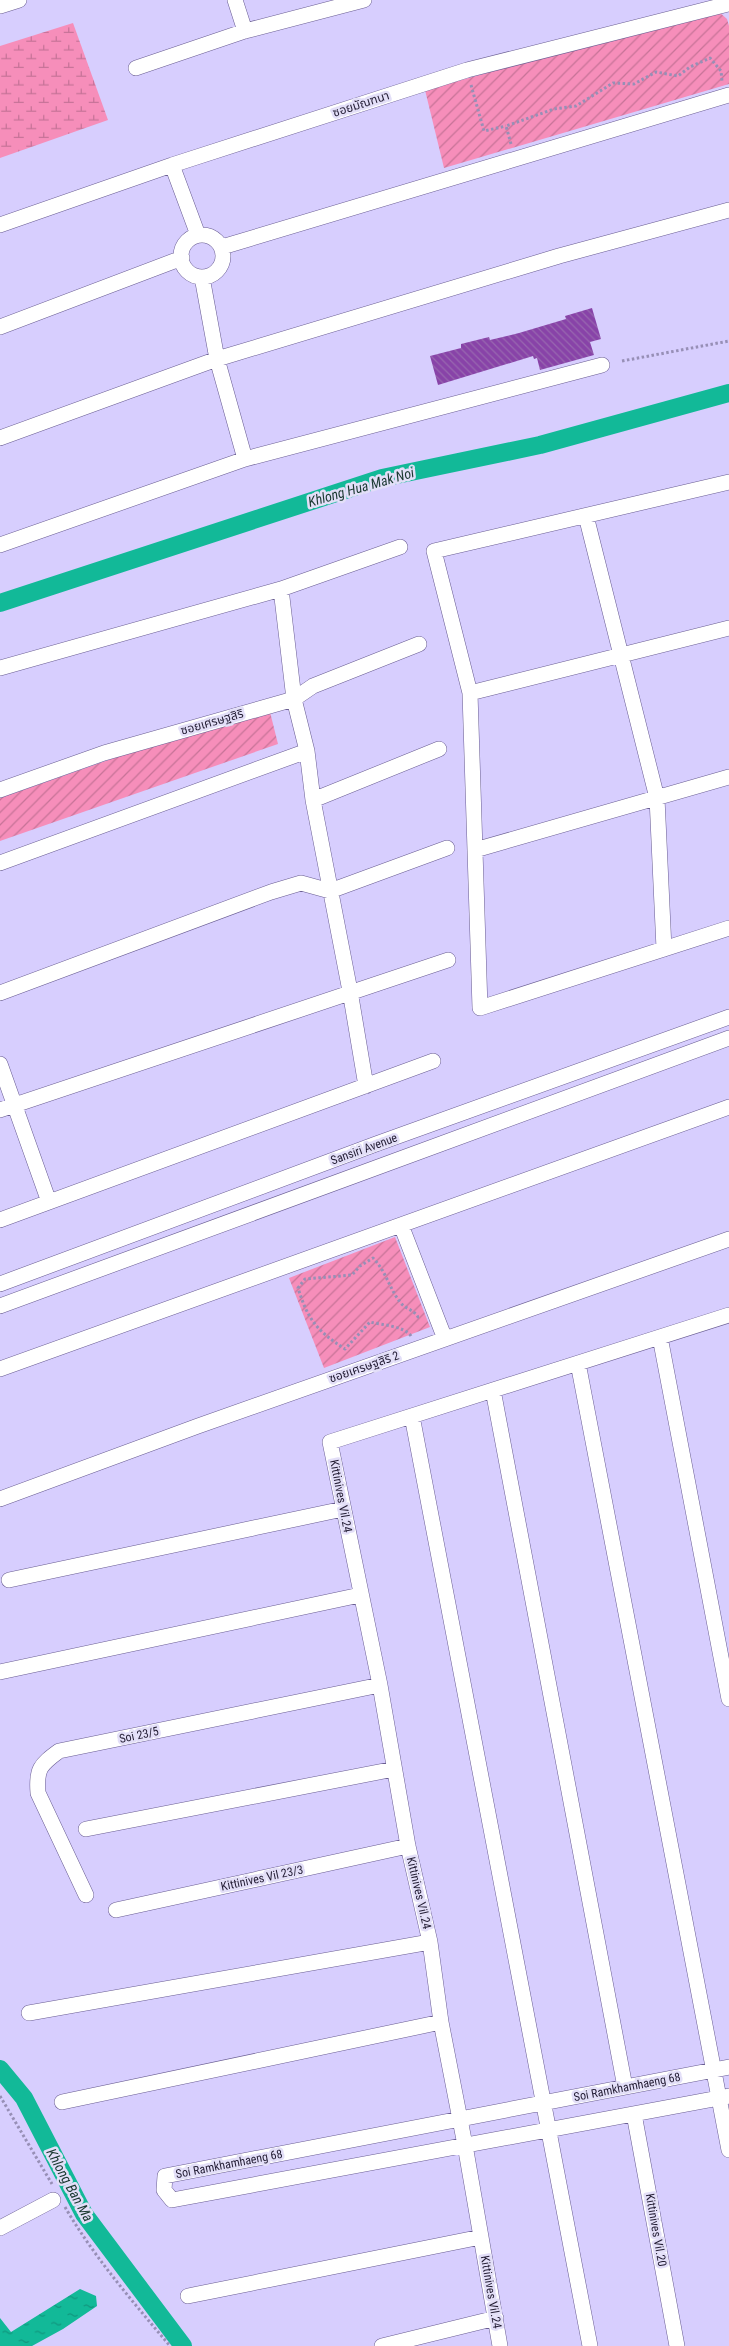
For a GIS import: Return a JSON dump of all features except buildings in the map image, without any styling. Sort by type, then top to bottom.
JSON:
[{"type":"street","points":[[0,6],[19,0]]},
{"type":"street","points":[[235,0],[245,31]]},
{"type":"street","points":[[136,68],[245,31],[364,0]]},
{"type":"street","name":"ซอยมัณฑนา","points":[[0,225],[172,165],[467,70],[728,5]]},
{"type":"street","points":[[222,247],[727,96]]},
{"type":"street","points":[[172,165],[198,235]]},
{"type":"street","points":[[0,438],[217,359],[559,256],[729,210]]},
{"type":"street","points":[[198,235],[212,237],[222,247],[223,261],[220,268],[215,273],[202,277],[189,273],[182,258],[186,242],[198,235]]},
{"type":"street","points":[[0,327],[182,258]]},
{"type":"street","points":[[202,277],[217,359],[244,459]]},
{"type":"street","points":[[0,545],[244,459],[602,365]]},
{"type":"street","points":[[729,482],[434,551],[470,693],[480,1008],[729,928]]},
{"type":"street","points":[[586,516],[657,798],[664,949]]},
{"type":"street","points":[[0,668],[281,589],[400,547]]},
{"type":"street","points":[[281,589],[294,699],[307,751],[313,800],[366,1086]]},
{"type":"street","points":[[470,693],[729,628]]},
{"type":"street","name":"ซอยเศรษฐสิริ","points":[[0,790],[104,753],[294,699],[313,686],[418,644]]},
{"type":"street","points":[[313,800],[440,748]]},
{"type":"street","points":[[0,863],[307,751]]},
{"type":"street","points":[[475,850],[729,777]]},
{"type":"street","points":[[0,993],[271,892],[301,883],[330,892],[447,848]]},
{"type":"street","points":[[0,1110],[448,960]]},
{"type":"street","name":"Sansiri Avenue","points":[[0,1284],[322,1164],[729,1016]]},
{"type":"street","name":"Sansiri Avenue","points":[[0,1306],[729,1038]]},
{"type":"street","points":[[624,1054],[630,1073]]},
{"type":"street","points":[[0,1220],[433,1060]]},
{"type":"street","points":[[0,1064],[49,1202]]},
{"type":"street","points":[[0,1369],[729,1107]]},
{"type":"street","points":[[322,1164],[329,1184]]},
{"type":"street","points":[[401,1225],[445,1339]]},
{"type":"street","name":"ซอยเศรษฐสิริ 2","points":[[0,1499],[729,1239]]},
{"type":"street","points":[[31,1273],[36,1292]]},
{"type":"street","points":[[590,2346],[542,2104],[412,1416],[729,1315]]},
{"type":"street","points":[[660,1337],[729,1699]]},
{"type":"street","points":[[578,1363],[713,2070],[724,2097],[729,2150]]},
{"type":"street","points":[[493,1390],[625,2087]]},
{"type":"street","name":"Kittinives Vil.24","points":[[412,1416],[330,1442],[380,1685],[408,1846],[430,1942],[440,2022],[482,2237],[500,2346]]},
{"type":"street","points":[[9,1580],[344,1509]]},
{"type":"street","points":[[0,1672],[360,1595]]},
{"type":"street","name":"Soi 23/5","points":[[86,1896],[38,1793],[37,1775],[44,1761],[59,1751],[380,1685]]},
{"type":"street","points":[[86,1829],[394,1769]]},
{"type":"street","name":"Kittinives Vil 23/3","points":[[116,1910],[408,1846]]},
{"type":"street","points":[[29,2013],[430,1942]]},
{"type":"street","points":[[62,2102],[440,2022]]},
{"type":"street","name":"Soi Ramkhamhaeng 68","points":[[724,2097],[172,2200],[164,2190],[165,2176],[729,2067]]},
{"type":"street","name":"Kittinives Vil.20","points":[[634,2114],[677,2346]]},
{"type":"street","points":[[0,2228],[56,2196]]},
{"type":"street","points":[[188,2296],[482,2237]]},
{"type":"street","points":[[382,2346],[496,2318]]},
{"type":"path","points":[[467,70],[484,131],[506,126],[554,109],[576,106],[613,83],[634,84],[656,72],[678,76],[690,67],[710,58],[721,71],[727,96]]},
{"type":"path","points":[[506,126],[516,159]]},
{"type":"path","points":[[622,362],[729,342]]},
{"type":"path","points":[[420,1348],[408,1332],[370,1322],[345,1349],[315,1326],[305,1311],[298,1288],[306,1279],[352,1275],[360,1266],[373,1258],[382,1267],[401,1305],[413,1310],[418,1317],[436,1317]]},
{"type":"path","points":[[0,2096],[56,2196],[133,2301],[170,2346]]},
{"type":"green space","points":[[718,11],[727,19],[729,26],[729,84],[444,168],[425,90],[707,12]]},
{"type":"green space","points":[[73,23],[108,120],[0,158],[0,46]]},
{"type":"green space","points":[[268,704],[278,744],[0,841],[0,798]]},
{"type":"green space","points":[[395,1237],[430,1327],[324,1368],[289,1278]]},
{"type":"water","points":[[80,2289],[96,2296],[97,2306],[63,2329],[32,2346],[0,2346],[0,2318],[11,2332]]},
{"type":"waterway","name":"Khlong Hua Mak Noi","points":[[0,603],[382,478],[540,445],[729,393]]},
{"type":"waterway","name":"Khlong Ban Ma","points":[[0,2069],[24,2098],[84,2214],[183,2346]]}]
